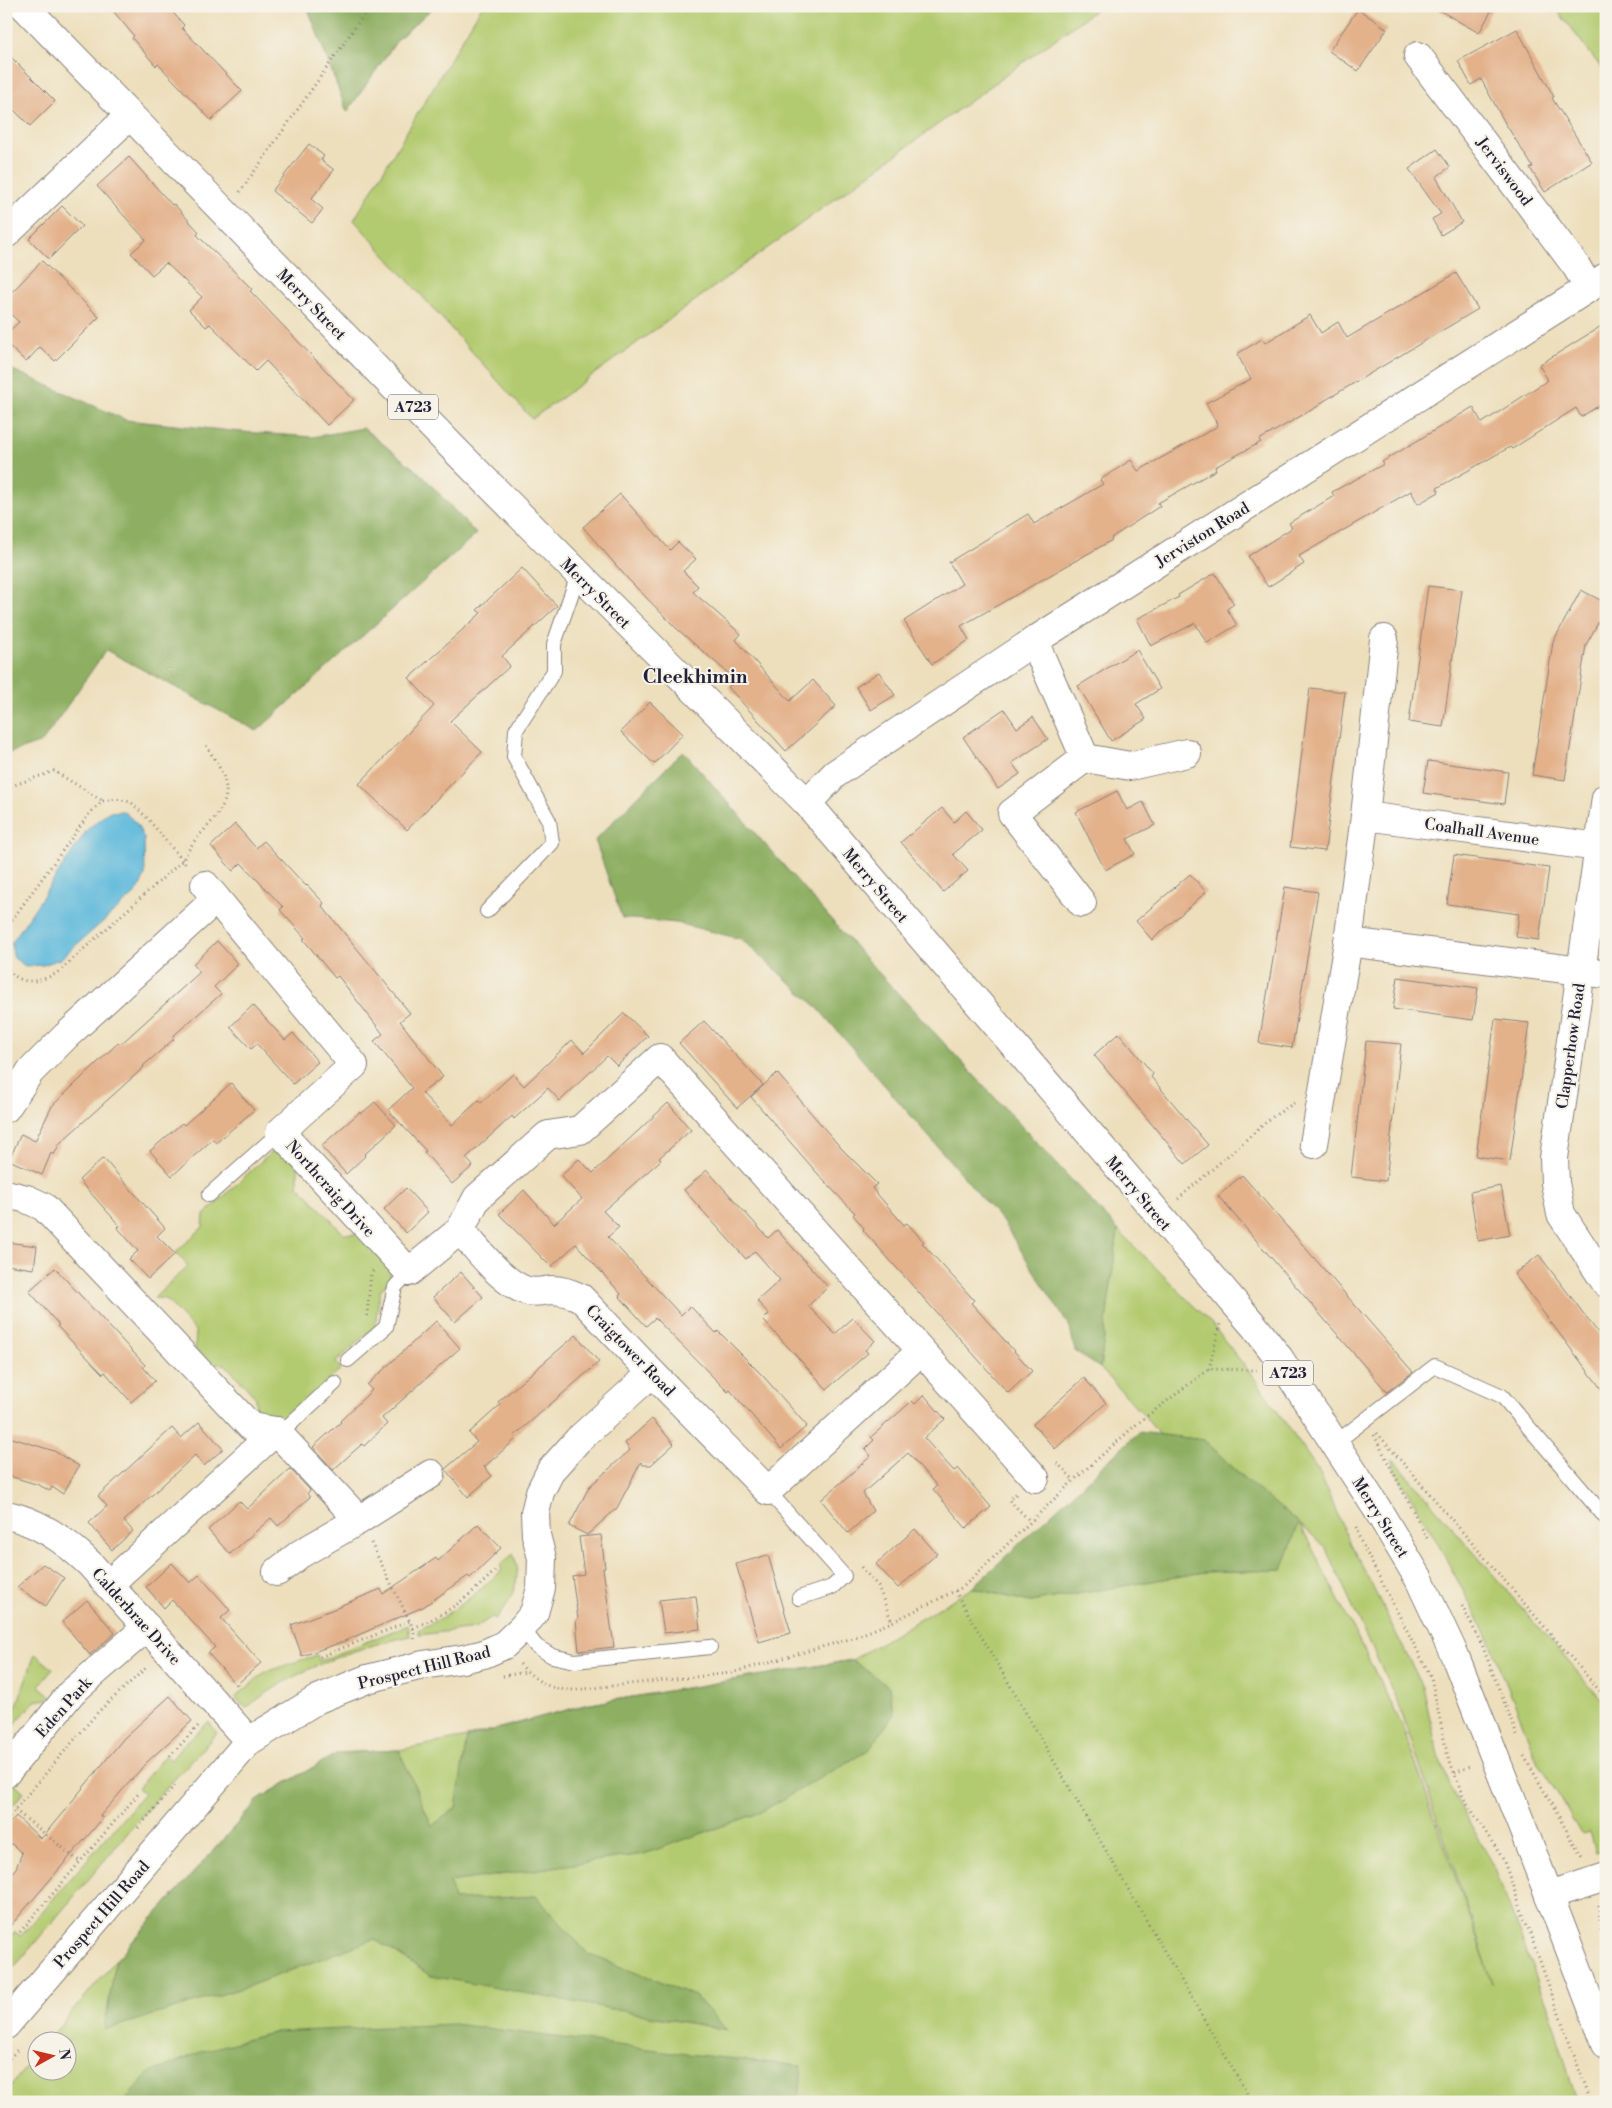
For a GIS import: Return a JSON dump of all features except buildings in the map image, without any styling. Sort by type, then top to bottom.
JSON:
[{"type":"street","name":"Merry Street","points":[[24,6],[129,116],[578,575],[807,803],[1255,1327],[1287,1371],[1376,1507],[1419,1578],[1455,1656],[1606,2044]]},
{"type":"street","name":"Jerviswood","points":[[1418,56],[1576,266],[1597,282]]},
{"type":"street","points":[[8,229],[129,116]]},
{"type":"street","name":"Jerviston Road","points":[[807,803],[835,774],[1034,641],[1597,282]]},
{"type":"street","points":[[1314,1144],[1348,942],[1365,816],[1384,639]]},
{"type":"street","points":[[1034,641],[1085,758]]},
{"type":"street","points":[[1082,903],[1012,813],[1085,758],[1130,766],[1187,753]]},
{"type":"street","name":"Clapperhow Road","points":[[1606,798],[1593,972],[1554,1158],[1555,1183],[1561,1214],[1606,1283]]},
{"type":"street","name":"Coalhall Avenue","points":[[1365,816],[1602,847]]},
{"type":"street","name":"Northcraig Drive","points":[[6,1108],[30,1072],[211,892],[354,1064],[280,1132],[410,1272]]},
{"type":"street","points":[[1348,942],[1593,972]]},
{"type":"street","points":[[410,1272],[460,1230],[478,1198],[548,1135],[580,1130],[660,1058],[1035,1478]]},
{"type":"street","points":[[6,1194],[27,1199],[44,1208],[251,1427],[276,1431],[360,1520]]},
{"type":"street","name":"Craigtower Road","points":[[460,1230],[507,1281],[517,1288],[530,1292],[554,1290],[569,1292],[581,1298],[768,1491]]},
{"type":"street","points":[[768,1491],[921,1352]]},
{"type":"street","points":[[513,1636],[534,1612],[541,1588],[542,1558],[536,1535],[535,1513],[544,1484],[551,1470],[578,1440],[652,1373]]},
{"type":"street","points":[[108,1585],[276,1431]]},
{"type":"street","points":[[277,1572],[300,1554],[360,1520],[431,1474]]},
{"type":"street","name":"Calderbrae Drive","points":[[6,1515],[45,1530],[71,1546],[147,1627],[249,1741]]},
{"type":"street","name":"Eden Park","points":[[6,1773],[71,1693],[147,1627]]},
{"type":"street","name":"Prospect Hill Road","points":[[13,2036],[249,1741],[318,1699],[366,1679],[423,1665],[472,1657],[513,1636]]},
{"type":"street","points":[[1549,1895],[1606,1878]]},
{"type":"lane","points":[[487,911],[552,843],[549,821],[514,757],[516,730],[554,672],[554,644],[578,575]]},
{"type":"lane","points":[[208,1196],[280,1132]]},
{"type":"lane","points":[[348,1360],[386,1327],[395,1287],[410,1272]]},
{"type":"lane","points":[[1334,1444],[1435,1366],[1502,1396],[1606,1518]]},
{"type":"lane","points":[[276,1431],[288,1426],[336,1384]]},
{"type":"lane","points":[[768,1491],[844,1576],[832,1587],[799,1598]]},
{"type":"lane","points":[[513,1636],[536,1646],[552,1656],[575,1661],[710,1647]]},
{"type":"path","points":[[225,214],[370,6]]},
{"type":"path","points":[[6,965],[9,971],[21,980],[33,982],[46,980],[57,973],[182,860],[196,839],[217,816],[223,803],[226,788],[220,770],[206,745]]},
{"type":"path","points":[[6,788],[54,771],[103,801]]},
{"type":"path","points":[[6,928],[90,813],[103,801],[116,799],[131,802],[148,819],[182,860]]},
{"type":"path","points":[[1159,1216],[1271,1118],[1299,1100],[1322,1100]]},
{"type":"path","points":[[1208,1370],[1227,1296]]},
{"type":"path","points":[[513,1636],[527,1672],[547,1686],[561,1691],[732,1673],[853,1638],[892,1622],[963,1587],[1061,1492],[1138,1423],[1208,1370],[1287,1371]]},
{"type":"path","points":[[1366,1419],[1606,1698]]},
{"type":"path","points":[[360,1520],[410,1621],[413,1628],[414,1642],[424,1641]]},
{"type":"path","points":[[1355,1522],[1360,1540],[1431,1676],[1447,1753],[1463,1797],[1503,1860],[1591,2102]]},
{"type":"path","points":[[844,1576],[859,1564],[878,1586],[892,1622]]},
{"type":"path","points":[[413,1628],[449,1611],[467,1598],[498,1568]]},
{"type":"path","points":[[955,1592],[1252,2102]]},
{"type":"path","points":[[320,1657],[410,1621]]},
{"type":"path","points":[[6,1820],[98,1712],[167,1649]]},
{"type":"path","points":[[498,1676],[527,1672]]},
{"type":"path","points":[[170,1756],[184,1739],[219,1707]]},
{"type":"path","points":[[20,1932],[139,1793]]},
{"type":"path","points":[[15,1810],[80,1862]]},
{"type":"path","points":[[6,2062],[13,2036]]},
{"type":"green space","points":[[307,6],[435,6],[398,39],[347,112]]},
{"type":"green space","points":[[482,6],[1101,6],[532,419],[354,220]]},
{"type":"green space","points":[[1554,6],[1606,6],[1606,74]]},
{"type":"green space","points":[[6,367],[126,420],[313,437],[363,428],[422,475],[476,534],[257,731],[106,650],[42,742],[6,754]]},
{"type":"green space","points":[[683,751],[864,957],[1118,1230],[1100,1368],[1075,1351],[1070,1327],[1002,1221],[815,1005],[741,939],[677,923],[622,918],[595,840]]},
{"type":"green space","points":[[282,1148],[298,1166],[298,1185],[344,1234],[362,1234],[391,1267],[390,1279],[380,1291],[375,1326],[336,1362],[341,1369],[282,1422],[276,1414],[255,1415],[256,1398],[225,1364],[209,1365],[195,1349],[196,1332],[166,1299],[154,1298],[188,1266],[176,1252],[203,1227],[204,1215],[273,1150]]},
{"type":"green space","points":[[1118,1230],[1210,1322],[1255,1379],[1318,1470],[1346,1534],[1423,1687],[1438,1755],[1455,1797],[1493,1864],[1554,2025],[1577,2102],[6,2102],[6,2091],[28,2065],[28,2080],[78,2080],[78,2030],[56,2030],[260,1798],[338,1753],[399,1750],[467,1737],[585,1705],[852,1660],[972,1588],[1030,1602],[1204,1572],[1282,1570],[1248,1482],[1204,1440],[1159,1435],[1143,1414],[1100,1368]],"holes":[[[1300,1524],[1325,1547],[1401,1710],[1493,1984],[1402,1725]]]},
{"type":"green space","points":[[1139,1432],[1204,1440],[1248,1482],[1299,1523],[1282,1570],[1204,1572],[1030,1602],[972,1588]]},
{"type":"green space","points":[[1393,1459],[1606,1705],[1606,1850],[1596,1853],[1590,1832],[1583,1834],[1579,1831],[1561,1798],[1538,1763],[1490,1641],[1437,1542],[1394,1468]]},
{"type":"green space","points":[[513,1554],[517,1571],[514,1588],[507,1605],[496,1619],[492,1617],[475,1628],[419,1635],[418,1630],[453,1610],[482,1588],[502,1570],[500,1565]]},
{"type":"green space","points":[[408,1625],[410,1636],[345,1654],[303,1672],[246,1708],[235,1698],[265,1672],[317,1655],[319,1661]]},
{"type":"green space","points":[[35,1654],[53,1669],[39,1686],[53,1698],[35,1701],[6,1734],[6,1724],[13,1716]]},
{"type":"green space","points":[[852,1660],[889,1687],[894,1714],[869,1750],[759,1813],[644,1854],[450,1882],[454,1900],[536,1896],[588,1954],[695,1996],[727,2030],[431,1976],[374,1939],[249,1986],[104,2030],[116,1960],[260,1798],[338,1753],[399,1750],[432,1826],[456,1808],[467,1737],[585,1705]]},
{"type":"green space","points":[[209,1722],[217,1733],[158,1797],[6,1977],[6,1943],[15,1932],[21,1936],[144,1794],[138,1788],[165,1755],[171,1760],[184,1744]]},
{"type":"green space","points":[[12,1781],[24,1792],[6,1813],[6,1782]]},
{"type":"green space","points":[[454,2024],[687,2054],[802,2066],[799,2102],[124,2102],[148,2074],[203,2051],[276,2032]]},
{"type":"water","points":[[123,811],[137,824],[144,839],[145,876],[137,892],[60,959],[43,965],[25,966],[14,958],[11,944],[87,830],[108,812]]},
{"type":"district","name":"Cleekhimin","points":[[695,676]]}]
